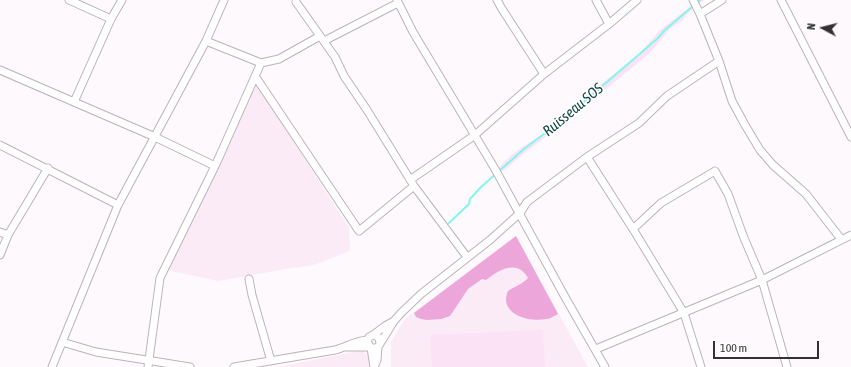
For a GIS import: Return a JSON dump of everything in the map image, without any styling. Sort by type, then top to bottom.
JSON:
[{"type":"street","points":[[69,0],[111,20]]},
{"type":"street","points":[[74,102],[111,20],[122,0]]},
{"type":"street","points":[[52,367],[118,205],[206,40],[224,0]]},
{"type":"street","points":[[497,0],[544,74]]},
{"type":"street","points":[[596,0],[609,24]]},
{"type":"street","points":[[255,76],[359,231],[412,183],[475,135],[544,74],[609,24],[637,0]]},
{"type":"street","points":[[722,0],[696,6],[719,61],[732,101],[760,150],[773,165],[806,194],[841,239]]},
{"type":"street","points":[[781,0],[851,137]]},
{"type":"street","points":[[206,40],[261,63],[279,59],[398,1],[413,32],[496,169],[565,297],[605,367]]},
{"type":"street","points":[[296,2],[335,57],[344,76],[412,183],[467,257]]},
{"type":"street","points":[[234,367],[346,347],[357,341],[373,343],[388,332],[394,321],[421,294],[490,240],[520,213],[527,202],[587,157],[640,123],[667,96],[719,61]]},
{"type":"street","points":[[148,363],[160,278],[215,166],[261,63]]},
{"type":"street","points":[[0,70],[155,137],[215,166]]},
{"type":"street","points":[[0,145],[48,168],[118,205]]},
{"type":"street","points":[[587,157],[684,313],[701,367]]},
{"type":"street","points":[[0,255],[8,235],[48,168]]},
{"type":"street","points":[[633,229],[661,203],[715,171],[728,194],[744,238],[762,280],[787,367]]},
{"type":"street","points":[[0,232],[8,235]]},
{"type":"street","points":[[596,350],[762,280],[851,235]]},
{"type":"street","points":[[249,279],[270,361]]},
{"type":"street","points":[[62,342],[96,352],[148,363],[190,367]]},
{"type":"street","points":[[373,343],[374,367]]},
{"type":"shaded area","points":[[699,0],[704,0],[686,15],[684,19],[670,29],[650,53],[506,169],[502,171],[499,168],[516,151],[557,124],[571,107],[640,53],[660,30]]},
{"type":"shaded area","points":[[256,83],[349,228],[350,251],[314,265],[218,281],[167,270]]},
{"type":"shaded area","points":[[516,236],[588,367],[391,367],[391,342],[405,319]]},
{"type":"shaded area","points":[[516,236],[558,314],[548,319],[534,320],[522,317],[511,311],[507,306],[506,300],[508,291],[528,278],[524,272],[519,269],[508,268],[496,273],[486,280],[482,279],[468,289],[450,316],[441,319],[427,320],[416,317],[414,313]]},
{"type":"shaded area","points":[[543,330],[545,367],[432,367],[430,335]]},
{"type":"shaded area","points":[[363,350],[369,358],[369,367],[278,367]]},
{"type":"waterway","name":"Ruisseau SOS","points":[[449,223],[469,204],[470,199],[481,187],[524,149],[564,119],[700,0]]}]
